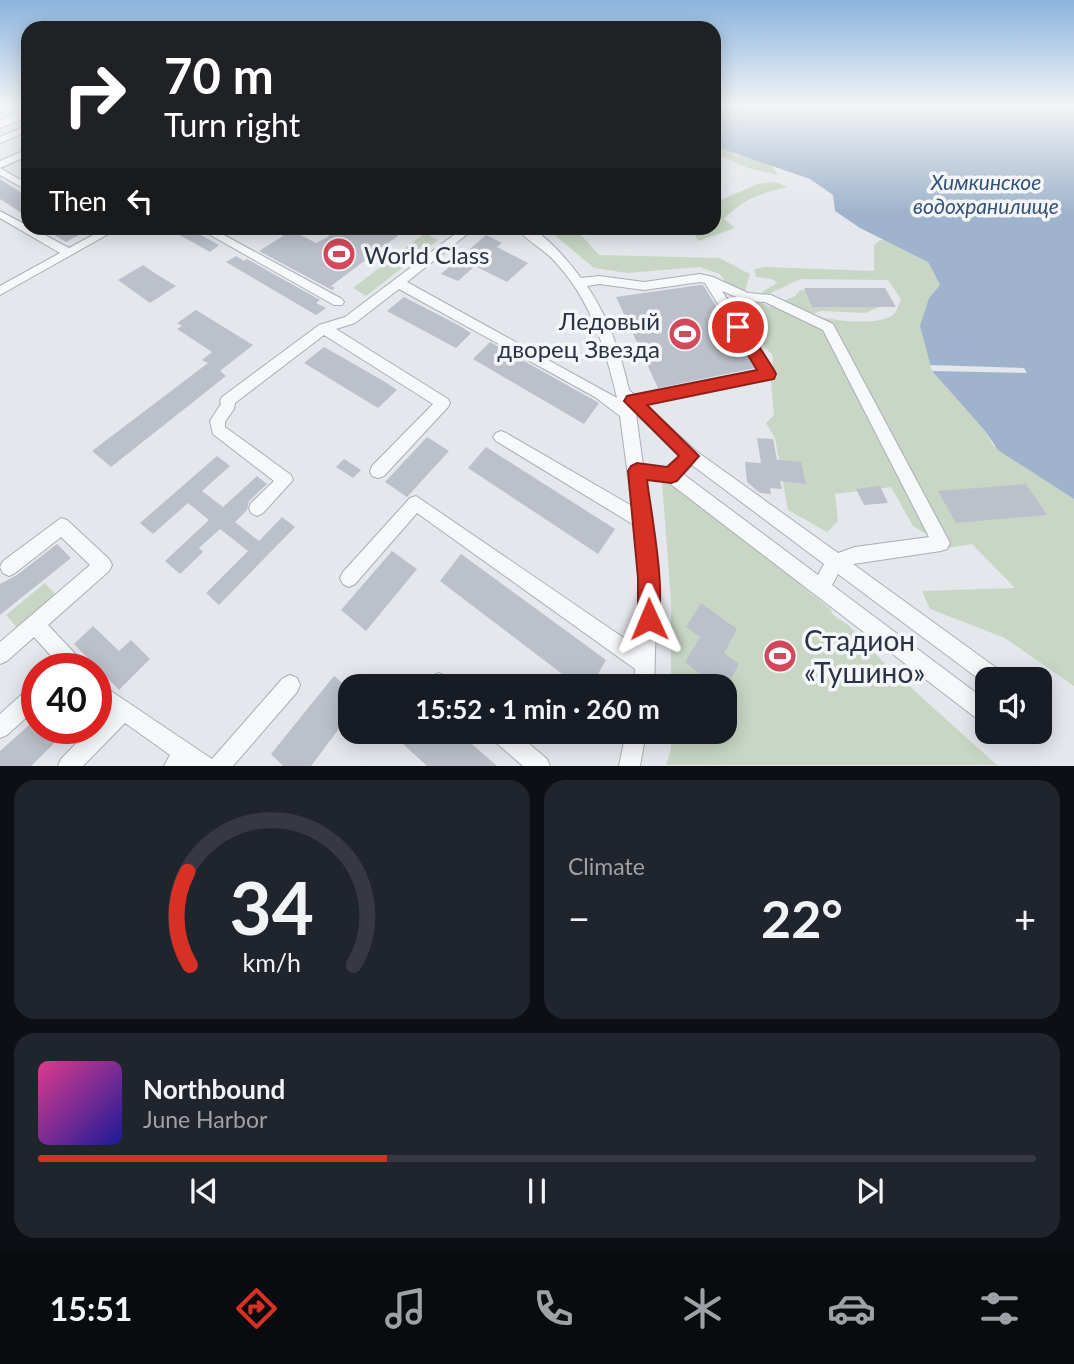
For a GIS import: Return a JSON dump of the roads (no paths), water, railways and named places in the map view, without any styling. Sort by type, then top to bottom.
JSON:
[{"type":"street","points":[[0,149],[15,158]]},
{"type":"street","points":[[0,165],[21,155]]},
{"type":"street","points":[[0,172],[21,184]]},
{"type":"street","points":[[0,214],[21,226]]},
{"type":"street","points":[[37,235],[68,253]]},
{"type":"street","points":[[0,291],[95,235]]},
{"type":"street","points":[[217,235],[338,302]]},
{"type":"street","points":[[257,509],[285,480],[222,434],[217,427],[217,421],[229,405],[227,401],[324,328],[350,320],[459,235]]},
{"type":"street","points":[[531,235],[547,247],[579,283],[601,326],[629,402],[648,578],[645,674]]},
{"type":"street","points":[[579,283],[599,280],[644,286],[700,278],[746,297],[767,298],[828,327],[941,543],[855,555],[835,563],[821,586]]},
{"type":"street","points":[[629,402],[768,374],[709,280]]},
{"type":"street","points":[[398,283],[600,393],[629,402],[691,456],[978,667]]},
{"type":"street","points":[[324,328],[443,403],[377,471]]},
{"type":"street","points":[[501,437],[642,521]]},
{"type":"street","points":[[671,475],[691,456]]},
{"type":"street","points":[[637,471],[671,475],[821,586],[975,706]]},
{"type":"street","points":[[349,578],[416,503],[645,664]]},
{"type":"street","points":[[0,653],[103,565],[61,526],[9,567]]},
{"type":"street","points":[[35,624],[59,653]]},
{"type":"street","points":[[219,765],[290,685]]},
{"type":"street","points":[[112,702],[180,759],[204,765]]},
{"type":"street","points":[[0,728],[21,709]]},
{"type":"street","points":[[68,765],[124,710]]},
{"type":"street","points":[[514,744],[540,765]]},
{"type":"street","points":[[629,765],[633,744]]},
{"type":"water","name":"Химкинское водохранилище","points":[[721,141],[1074,141],[1074,499],[998,450],[986,432],[932,371],[920,326],[929,298],[940,285],[928,262],[860,228],[835,211],[833,195],[810,179],[721,148]]},
{"type":"place","name":"World Class","points":[[339,254]]},
{"type":"place","name":"Ледовый дворец Звезда","points":[[685,334]]},
{"type":"place","name":"Стадион «Тушино»","points":[[780,656]]}]
